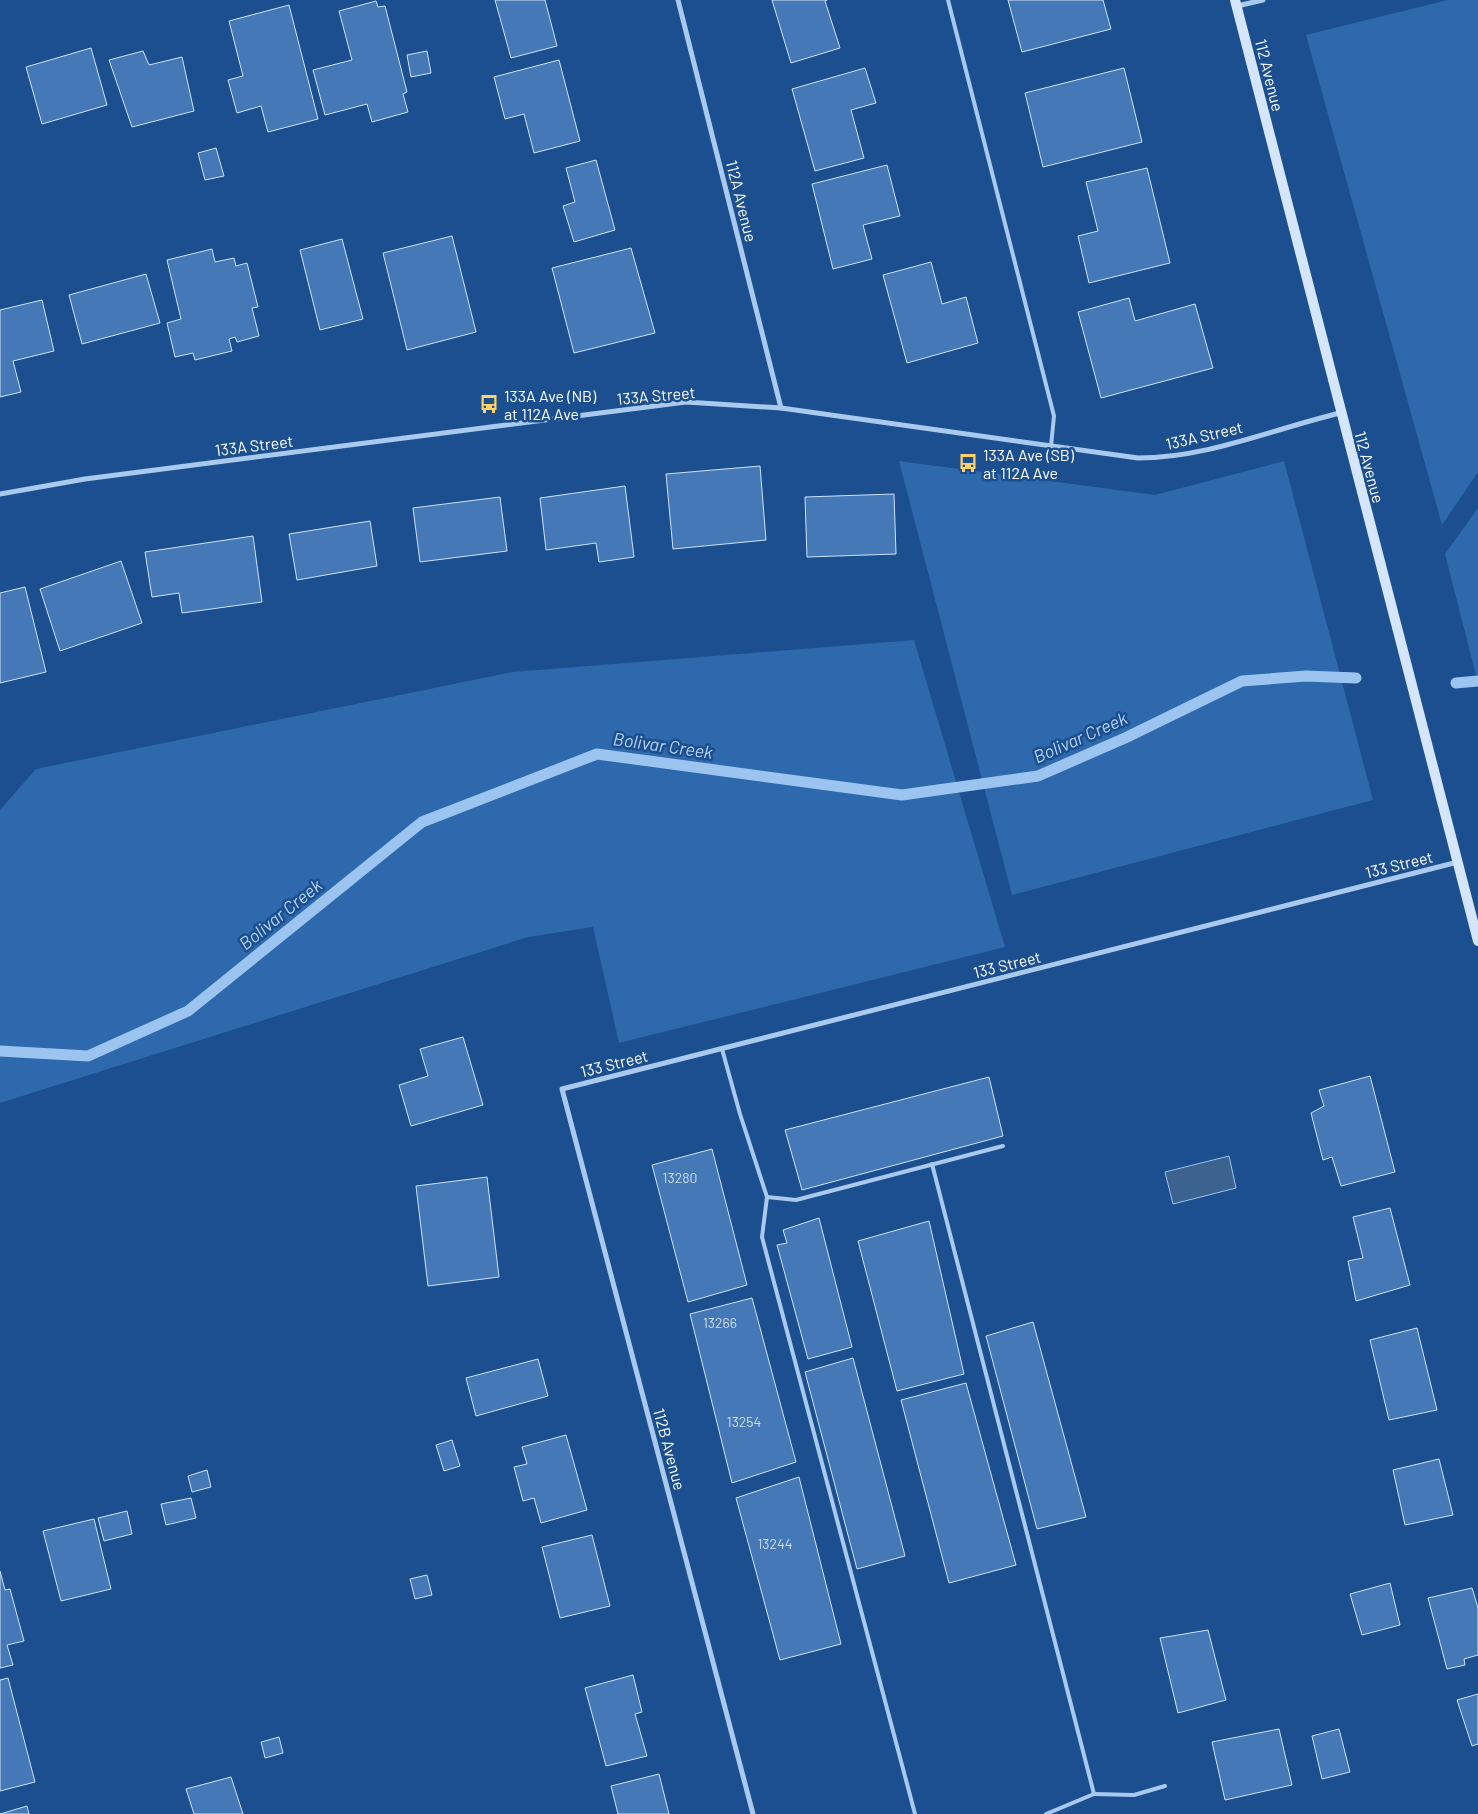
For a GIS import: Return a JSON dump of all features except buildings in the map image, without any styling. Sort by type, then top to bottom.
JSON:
[{"type":"main road","name":"112 Avenue","points":[[1236,3],[1478,941]]},
{"type":"street","name":"112A Avenue","points":[[678,0],[781,408]]},
{"type":"street","points":[[1236,3],[1263,0]]},
{"type":"street","name":"133A Street","points":[[0,494],[85,479],[686,402],[781,408],[1138,458],[1166,458],[1194,453],[1340,412]]},
{"type":"street","name":"133 Street","points":[[562,1090],[1458,862]]},
{"type":"street","name":"112B Avenue","points":[[562,1090],[753,1814]]},
{"type":"lane","points":[[948,0],[1054,416],[1051,446]]},
{"type":"lane","points":[[722,1049],[740,1114],[767,1196],[762,1237],[914,1814]]},
{"type":"lane","points":[[767,1196],[796,1200],[1003,1146]]},
{"type":"lane","points":[[932,1164],[1094,1794]]},
{"type":"lane","points":[[1046,1814],[1094,1794],[1134,1795],[1166,1786]]},
{"type":"shaded area","points":[[1448,0],[1478,0],[1478,472],[1442,525],[1306,35]]},
{"type":"shaded area","points":[[899,461],[1155,495],[1284,461],[1373,800],[1012,895]]},
{"type":"shaded area","points":[[1478,508],[1478,683],[1445,554]]},
{"type":"shaded area","points":[[914,640],[1005,947],[619,1043],[593,927],[528,937],[0,1103],[0,810],[36,769],[513,672]]},
{"type":"shaded area","points":[[1229,1156],[1236,1188],[1173,1204],[1165,1172]]},
{"type":"waterway","name":"Bolivar Creek","points":[[0,1051],[88,1056],[188,1011],[422,822],[597,754],[902,795],[1038,776],[1125,738],[1242,681],[1306,676],[1356,678]]},
{"type":"waterway","name":"Bolivar Creek","points":[[1456,683],[1478,681]]},
{"type":"place","name":"133A Ave (NB) at 112A Ave","points":[[489,404]]},
{"type":"place","name":"133A Ave (SB) at 112A Ave","points":[[968,463]]}]
